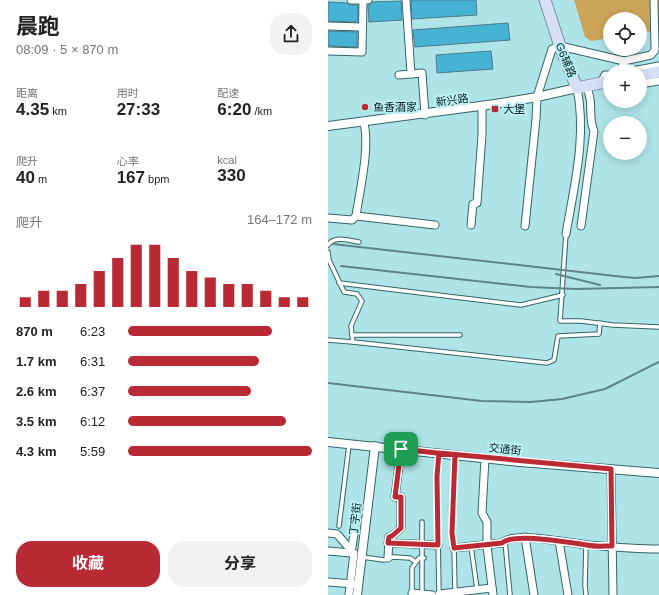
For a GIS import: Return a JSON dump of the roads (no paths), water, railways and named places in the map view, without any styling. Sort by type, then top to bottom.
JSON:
[{"type":"main road","name":"G6辅路","points":[[545,0],[560,46],[581,87],[603,84]]},
{"type":"main road","points":[[647,74],[659,72]]},
{"type":"street","points":[[351,0],[368,0]]},
{"type":"street","points":[[328,51],[362,52],[363,0]]},
{"type":"street","points":[[406,0],[411,74]]},
{"type":"street","points":[[525,226],[537,98],[547,59],[552,49],[560,46],[624,61],[652,55],[655,50],[654,0]]},
{"type":"street","points":[[328,26],[362,27]]},
{"type":"street","points":[[647,68],[659,66]]},
{"type":"street","points":[[399,75],[422,73],[425,115]]},
{"type":"street","points":[[647,83],[659,81]]},
{"type":"street","points":[[581,87],[591,97],[591,124],[594,131],[581,226]]},
{"type":"street","points":[[566,234],[580,154],[581,87]]},
{"type":"street","name":"新兴路","points":[[328,126],[425,115],[537,98],[581,87]]},
{"type":"street","points":[[471,225],[473,204],[477,203],[482,135],[482,106]]},
{"type":"street","points":[[328,218],[352,220],[356,216],[366,133],[364,123]]},
{"type":"street","points":[[356,216],[435,225]]},
{"type":"street","name":"交通街","points":[[328,442],[485,458],[659,473]]},
{"type":"street","name":"丁字街","points":[[357,595],[375,446]]},
{"type":"street","points":[[388,558],[389,537],[401,528],[401,497],[395,497],[401,449]]},
{"type":"street","points":[[412,593],[437,595],[459,593],[477,589],[493,591],[487,522],[482,513],[485,458]]},
{"type":"street","points":[[611,469],[613,595]]},
{"type":"street","points":[[328,533],[337,534],[350,551],[354,553],[349,584],[349,595]]},
{"type":"street","points":[[350,551],[354,534]]},
{"type":"street","points":[[454,548],[488,543],[502,543],[504,540],[525,537],[586,545],[659,549]]},
{"type":"street","points":[[525,537],[534,595]]},
{"type":"street","points":[[559,541],[568,595]]},
{"type":"street","points":[[388,543],[438,545]]},
{"type":"street","points":[[328,551],[350,551]]},
{"type":"street","points":[[328,582],[358,585]]},
{"type":"lane","points":[[566,234],[563,295],[560,321],[577,320],[659,327]]},
{"type":"lane","points":[[328,245],[331,241],[336,239],[359,242]]},
{"type":"lane","points":[[328,252],[329,260],[344,292],[357,294],[362,301],[351,326],[353,342]]},
{"type":"lane","points":[[339,283],[521,305],[563,295]]},
{"type":"lane","points":[[328,340],[547,363],[554,360],[558,336],[599,334],[600,323]]},
{"type":"lane","points":[[352,335],[460,335]]},
{"type":"lane","points":[[339,526],[349,444]]},
{"type":"lane","points":[[437,595],[437,476],[439,453]]},
{"type":"lane","points":[[455,455],[452,533],[459,593]]},
{"type":"lane","points":[[422,522],[424,558],[422,593]]},
{"type":"lane","points":[[504,540],[510,595]]},
{"type":"lane","points":[[586,545],[586,595]]},
{"type":"lane","points":[[471,546],[477,589]]},
{"type":"lane","points":[[361,556],[384,560],[388,558],[410,558],[416,562]]},
{"type":"lane","points":[[412,593],[412,568],[419,558],[424,558]]},
{"type":"railway","points":[[333,244],[635,278],[659,276]]},
{"type":"railway","points":[[341,266],[531,287],[576,289],[659,287]]},
{"type":"railway","points":[[556,274],[600,285]]},
{"type":"railway","points":[[328,383],[482,401],[531,402],[562,399],[605,389],[659,362]]},
{"type":"place","name":"鱼香酒家","points":[[365,107]]},
{"type":"place","name":"大堡","points":[[495,109]]}]
